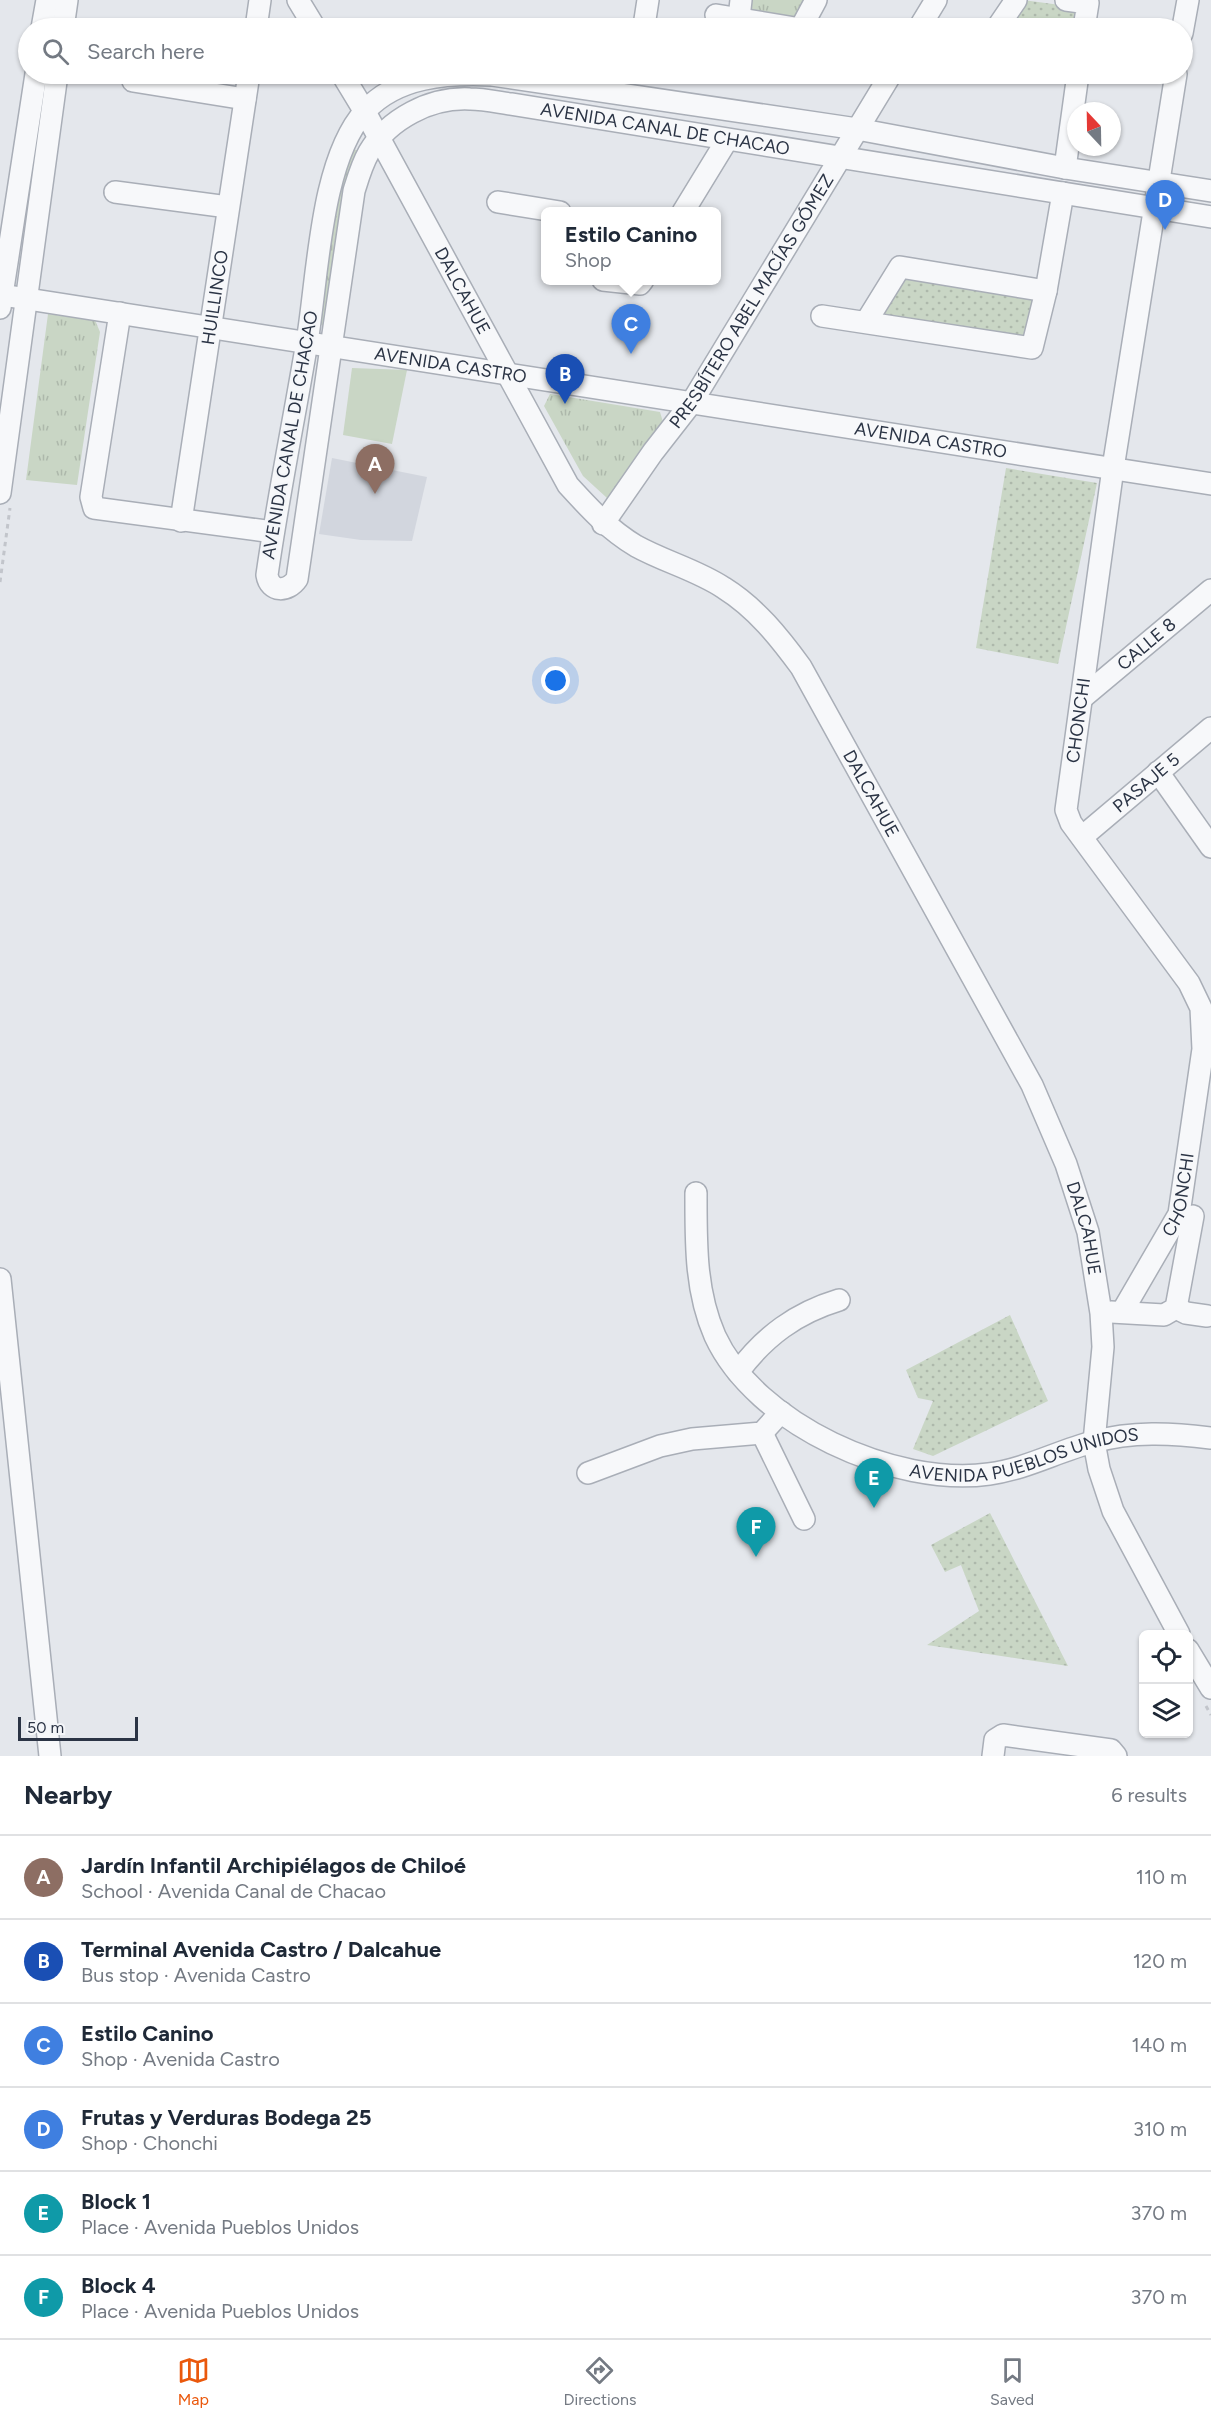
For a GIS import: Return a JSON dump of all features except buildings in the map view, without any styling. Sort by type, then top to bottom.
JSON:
[{"type":"street","points":[[44,18],[47,0]]},
{"type":"street","points":[[64,18],[67,0]]},
{"type":"street","points":[[257,18],[260,0]]},
{"type":"street","points":[[298,0],[309,18]]},
{"type":"street","points":[[645,18],[648,0]]},
{"type":"street","points":[[806,18],[816,0]]},
{"type":"street","points":[[925,18],[936,0]]},
{"type":"street","points":[[1004,18],[1016,0]]},
{"type":"street","points":[[1066,0],[1088,3],[1086,18]]},
{"type":"street","points":[[1185,18],[1188,0]]},
{"type":"street","points":[[716,15],[740,9],[766,18]]},
{"type":"street","points":[[1,301],[34,84]]},
{"type":"street","points":[[0,493],[56,84]]},
{"type":"street","points":[[152,84],[245,99]]},
{"type":"street","name":"HUILLINCO","points":[[181,521],[247,84]]},
{"type":"street","name":"DALCAHUE","points":[[348,84],[568,485],[603,524],[637,547],[724,588],[764,621],[780,638],[801,667],[1032,1085],[1066,1164],[1088,1232],[1088,1281],[1112,1312],[1102,1361],[1094,1442],[1099,1469],[1113,1511],[1176,1630]]},
{"type":"street","name":"AVENIDA CANAL DE CHACAO","points":[[408,84],[380,98],[365,112],[348,136],[330,186],[307,342],[273,532],[267,575],[268,582],[272,586],[286,589],[297,579],[354,191],[368,154],[378,138],[396,122],[419,109],[447,100],[470,99],[1211,217]]},
{"type":"street","name":"AVENIDA CANAL DE CHACAO","points":[[553,84],[857,129],[1065,168],[1211,191]]},
{"type":"street","name":"PRESBÍTERO ABEL MACÍAS GÓMEZ","points":[[603,524],[653,452],[692,402],[885,84]]},
{"type":"street","points":[[1065,168],[1077,84]]},
{"type":"street","name":"CHONCHI","points":[[1112,1312],[1194,1216],[1203,1049],[1201,1008],[1203,996],[1071,823],[1066,810],[1113,468],[1174,84]]},
{"type":"street","points":[[686,207],[727,140]]},
{"type":"street","points":[[115,192],[228,207]]},
{"type":"street","points":[[822,316],[1032,348],[1046,291],[1063,193]]},
{"type":"street","points":[[498,202],[541,209]]},
{"type":"street","points":[[866,322],[900,267],[1046,291]]},
{"type":"street","name":"AVENIDA CASTRO","points":[[1,301],[27,298],[1211,484]]},
{"type":"street","points":[[120,313],[92,503],[98,510],[273,532]]},
{"type":"street","name":"CALLE 8","points":[[1082,698],[1211,590]]},
{"type":"street","name":"PASAJE 5","points":[[1082,837],[1158,772],[1208,738]]},
{"type":"street","points":[[1158,772],[1211,847]]},
{"type":"street","name":"AVENIDA PUEBLOS UNIDOS","points":[[696,1193],[698,1266],[704,1304],[721,1347],[738,1372],[780,1412],[809,1432],[844,1449],[884,1462],[941,1474],[987,1474],[1010,1470],[1094,1442],[1122,1436],[1152,1433],[1211,1438]]},
{"type":"street","points":[[1176,1308],[1194,1216]]},
{"type":"street","points":[[0,1279],[50,1756]]},
{"type":"street","points":[[738,1372],[765,1340],[783,1326],[803,1313],[839,1300]]},
{"type":"street","points":[[1112,1312],[1164,1314],[1176,1308]]},
{"type":"street","points":[[1176,1308],[1186,1313],[1207,1316]]},
{"type":"street","points":[[588,1473],[660,1446],[692,1439],[762,1433],[780,1412]]},
{"type":"street","points":[[762,1433],[804,1519]]},
{"type":"street","points":[[1193,1658],[1211,1686]]},
{"type":"street","points":[[993,1756],[995,1740],[1003,1735],[1111,1750],[1116,1756]]},
{"type":"shaded area","points":[[332,458],[427,477],[412,541],[361,540],[319,534]]},
{"type":"green space","points":[[749,0],[809,0],[796,17],[791,18],[754,11]]},
{"type":"green space","points":[[1023,0],[1075,7],[1078,18],[1011,18]]},
{"type":"green space","points":[[353,149],[360,151],[324,326],[320,324],[340,179]]},
{"type":"green space","points":[[900,277],[1035,296],[1030,339],[887,319],[881,313]]},
{"type":"green space","points":[[48,314],[95,320],[100,332],[77,485],[26,480]]},
{"type":"green space","points":[[352,368],[407,370],[392,444],[343,435]]},
{"type":"green space","points":[[550,394],[660,412],[663,422],[607,498],[583,476],[544,406]]},
{"type":"green space","points":[[1006,468],[1097,483],[1058,664],[976,648]]},
{"type":"green space","points":[[1010,1315],[1048,1401],[933,1456],[913,1449],[933,1401],[918,1398],[906,1370]]},
{"type":"green space","points":[[990,1513],[1068,1666],[927,1645],[979,1611],[961,1565],[945,1572],[931,1545]]},
{"type":"place","name":"Frutas y Verduras Bodega 25","points":[[1165,230]]},
{"type":"place","name":"Estilo Canino","points":[[631,354]]},
{"type":"place","name":"Terminal Avenida Castro / Dalcahue","points":[[565,404]]},
{"type":"place","name":"Jardín Infantil Archipiélagos de Chiloé","points":[[375,494]]},
{"type":"place","name":"Block 1","points":[[874,1508]]},
{"type":"place","name":"Block 4","points":[[756,1557]]}]
